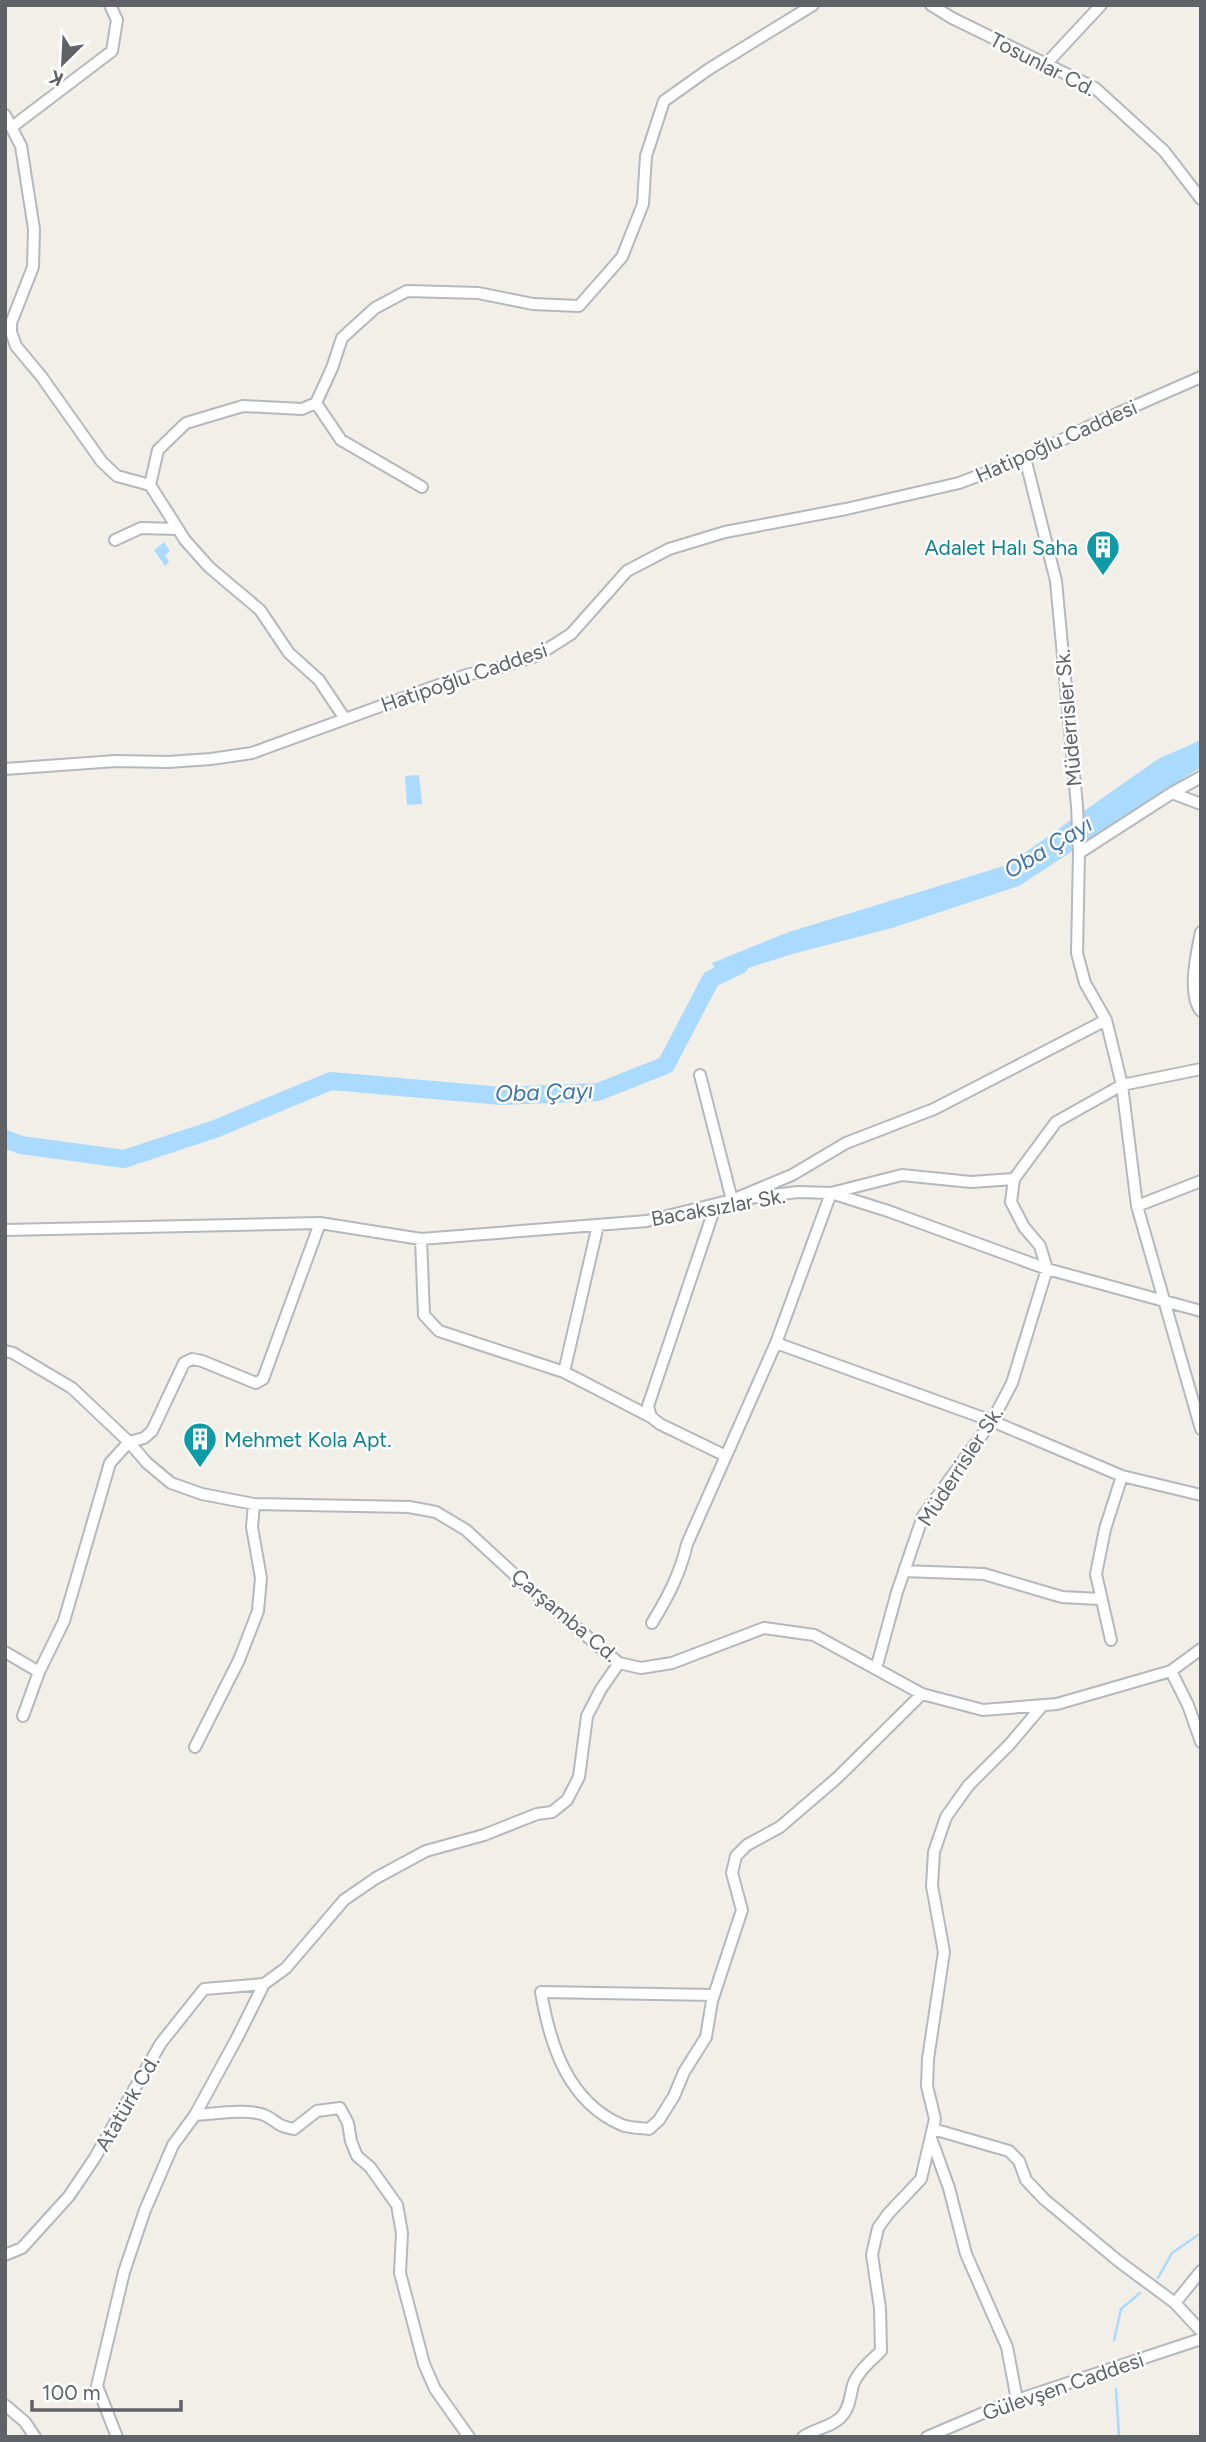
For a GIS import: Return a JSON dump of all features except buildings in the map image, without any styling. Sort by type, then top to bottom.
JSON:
[{"type":"street","points":[[12,127],[112,51],[117,20],[110,5]]},
{"type":"street","points":[[150,485],[158,450],[186,423],[243,406],[302,409],[316,403],[342,338],[375,308],[407,291],[478,293],[533,304],[579,306],[622,257],[643,204],[646,156],[664,101],[709,69],[813,5]]},
{"type":"street","name":"Tosunlar Cd.","points":[[931,5],[952,18],[1095,88],[1164,151],[1201,199]]},
{"type":"street","points":[[1046,64],[1101,5]]},
{"type":"street","points":[[5,115],[21,146],[34,229],[33,267],[11,323],[16,346],[102,461],[117,476],[150,485],[177,529],[209,567],[260,610],[289,653],[318,680],[345,719]]},
{"type":"street","name":"Hatipoğlu Caddesi","points":[[5,769],[116,761],[168,762],[252,753],[466,674],[502,667],[538,655],[572,634],[628,572],[669,549],[724,532],[846,509],[959,483],[1025,458],[1098,422],[1201,377]]},
{"type":"street","points":[[316,403],[341,440],[422,487]]},
{"type":"street","name":"Müderrisler Sk.","points":[[1025,458],[1056,581],[1077,806],[1077,953],[1085,983],[1106,1020],[1122,1085],[1137,1206],[1201,1429]]},
{"type":"street","points":[[115,540],[141,528],[177,529]]},
{"type":"street","points":[[1079,853],[1201,777]]},
{"type":"street","points":[[1172,793],[1201,804]]},
{"type":"street","points":[[1201,932],[1193,986],[1197,1007],[1201,1011]]},
{"type":"street","points":[[700,1075],[732,1200],[792,1175],[846,1143],[934,1109],[1106,1020]]},
{"type":"street","points":[[1047,1269],[1040,1246],[1024,1227],[1011,1202],[1014,1180],[1056,1122],[1122,1085],[1201,1069]]},
{"type":"street","name":"Bacaksızlar Sk.","points":[[5,1230],[320,1223],[421,1239],[646,1220],[732,1200],[798,1192],[831,1193],[902,1175],[971,1182],[1014,1180]]},
{"type":"street","points":[[1137,1206],[1201,1181]]},
{"type":"street","points":[[652,1623],[670,1594],[682,1567],[687,1544],[776,1343],[831,1193],[1047,1269],[1201,1311]]},
{"type":"street","points":[[651,1417],[648,1406],[716,1204]]},
{"type":"street","points":[[23,1716],[39,1672],[64,1621],[110,1463],[129,1442],[144,1438],[152,1430],[184,1363],[192,1359],[256,1383],[262,1379],[320,1223]]},
{"type":"street","points":[[564,1372],[598,1225]]},
{"type":"street","points":[[421,1239],[424,1315],[439,1331],[564,1372],[726,1456]]},
{"type":"street","name":"Müderrisler Sk.","points":[[876,1669],[923,1516],[992,1421],[1012,1384],[1047,1269]]},
{"type":"street","points":[[776,1343],[992,1421],[1122,1476],[1201,1495]]},
{"type":"street","name":"Çarşamba Cd.","points":[[5,1351],[13,1353],[72,1388],[129,1442],[147,1464],[172,1483],[202,1494],[254,1504],[409,1507],[436,1512],[466,1530],[529,1588],[620,1663],[641,1668],[672,1663],[764,1628],[814,1635],[922,1694],[983,1710],[1057,1704],[1171,1671],[1201,1649]]},
{"type":"street","points":[[1111,1640],[1096,1574],[1105,1529],[1122,1476]]},
{"type":"street","points":[[195,1747],[240,1660],[258,1611],[261,1578],[252,1527],[254,1504]]},
{"type":"street","points":[[904,1571],[984,1574],[1062,1597],[1100,1599]]},
{"type":"street","points":[[5,1652],[39,1672]]},
{"type":"street","points":[[117,2437],[97,2386],[124,2272],[145,2210],[173,2145],[195,2115],[264,1984],[286,1968],[344,1900],[376,1878],[426,1852],[484,1835],[537,1814],[552,1812],[566,1800],[579,1777],[587,1716],[601,1689],[620,1663]]},
{"type":"street","points":[[1171,1671],[1188,1705],[1201,1742]]},
{"type":"street","points":[[714,1995],[541,1992],[547,2023],[565,2075],[579,2094],[591,2106],[624,2126],[649,2129],[659,2120],[674,2096],[684,2072],[706,2037],[714,1995],[742,1910],[732,1873],[736,1856],[747,1845],[780,1827],[836,1778],[922,1694]]},
{"type":"street","points":[[803,2437],[814,2429],[841,2419],[862,2370],[881,2351],[880,2308],[873,2255],[878,2228],[921,2179],[932,2134],[935,2119],[927,2085],[928,2059],[944,1952],[932,1886],[934,1852],[946,1817],[968,1786],[1009,1745],[1043,1705]]},
{"type":"street","name":"Atatürk Cd.","points":[[5,2255],[22,2248],[69,2196],[94,2159],[161,2043],[204,1989],[264,1984]]},
{"type":"street","points":[[195,2115],[237,2112],[264,2115],[280,2127],[294,2129],[317,2111],[340,2108],[348,2123],[357,2156],[370,2167],[397,2205],[402,2233],[400,2273],[424,2364],[435,2389],[469,2437]]},
{"type":"street","points":[[932,2134],[1009,2151],[1019,2161],[1026,2180],[1044,2199],[1117,2260],[1175,2303],[1201,2332]]},
{"type":"street","points":[[932,2134],[966,2254],[1007,2347],[1017,2400]]},
{"type":"street","points":[[1175,2303],[1201,2272]]},
{"type":"street","name":"Gülevşen Caddesi","points":[[927,2437],[1017,2400],[1201,2339]]},
{"type":"street","points":[[5,2405],[25,2421],[36,2437]]},
{"type":"street","points":[[953,2425],[956,2437]]},
{"type":"water","points":[[164,542],[170,551],[165,555],[169,562],[165,566],[154,550]]},
{"type":"water","points":[[1201,740],[1201,767],[1019,886],[892,928],[796,953],[719,977],[712,963],[789,932],[1007,865],[1158,759]]},
{"type":"water","points":[[419,775],[422,804],[407,805],[405,776]]},
{"type":"waterway","name":"Oba Çayı","points":[[5,1139],[21,1145],[124,1159],[215,1129],[331,1081],[502,1096],[598,1092],[666,1065],[711,979],[740,965]]},
{"type":"waterway","points":[[1158,2278],[1172,2253],[1201,2233]]},
{"type":"waterway","points":[[1114,2340],[1121,2309],[1140,2293]]},
{"type":"waterway","points":[[1116,2389],[1119,2437]]},
{"type":"place","name":"Adalet Halı Saha","points":[[1103,577]]},
{"type":"place","name":"Mehmet Kola Apt.","points":[[200,1469]]}]
